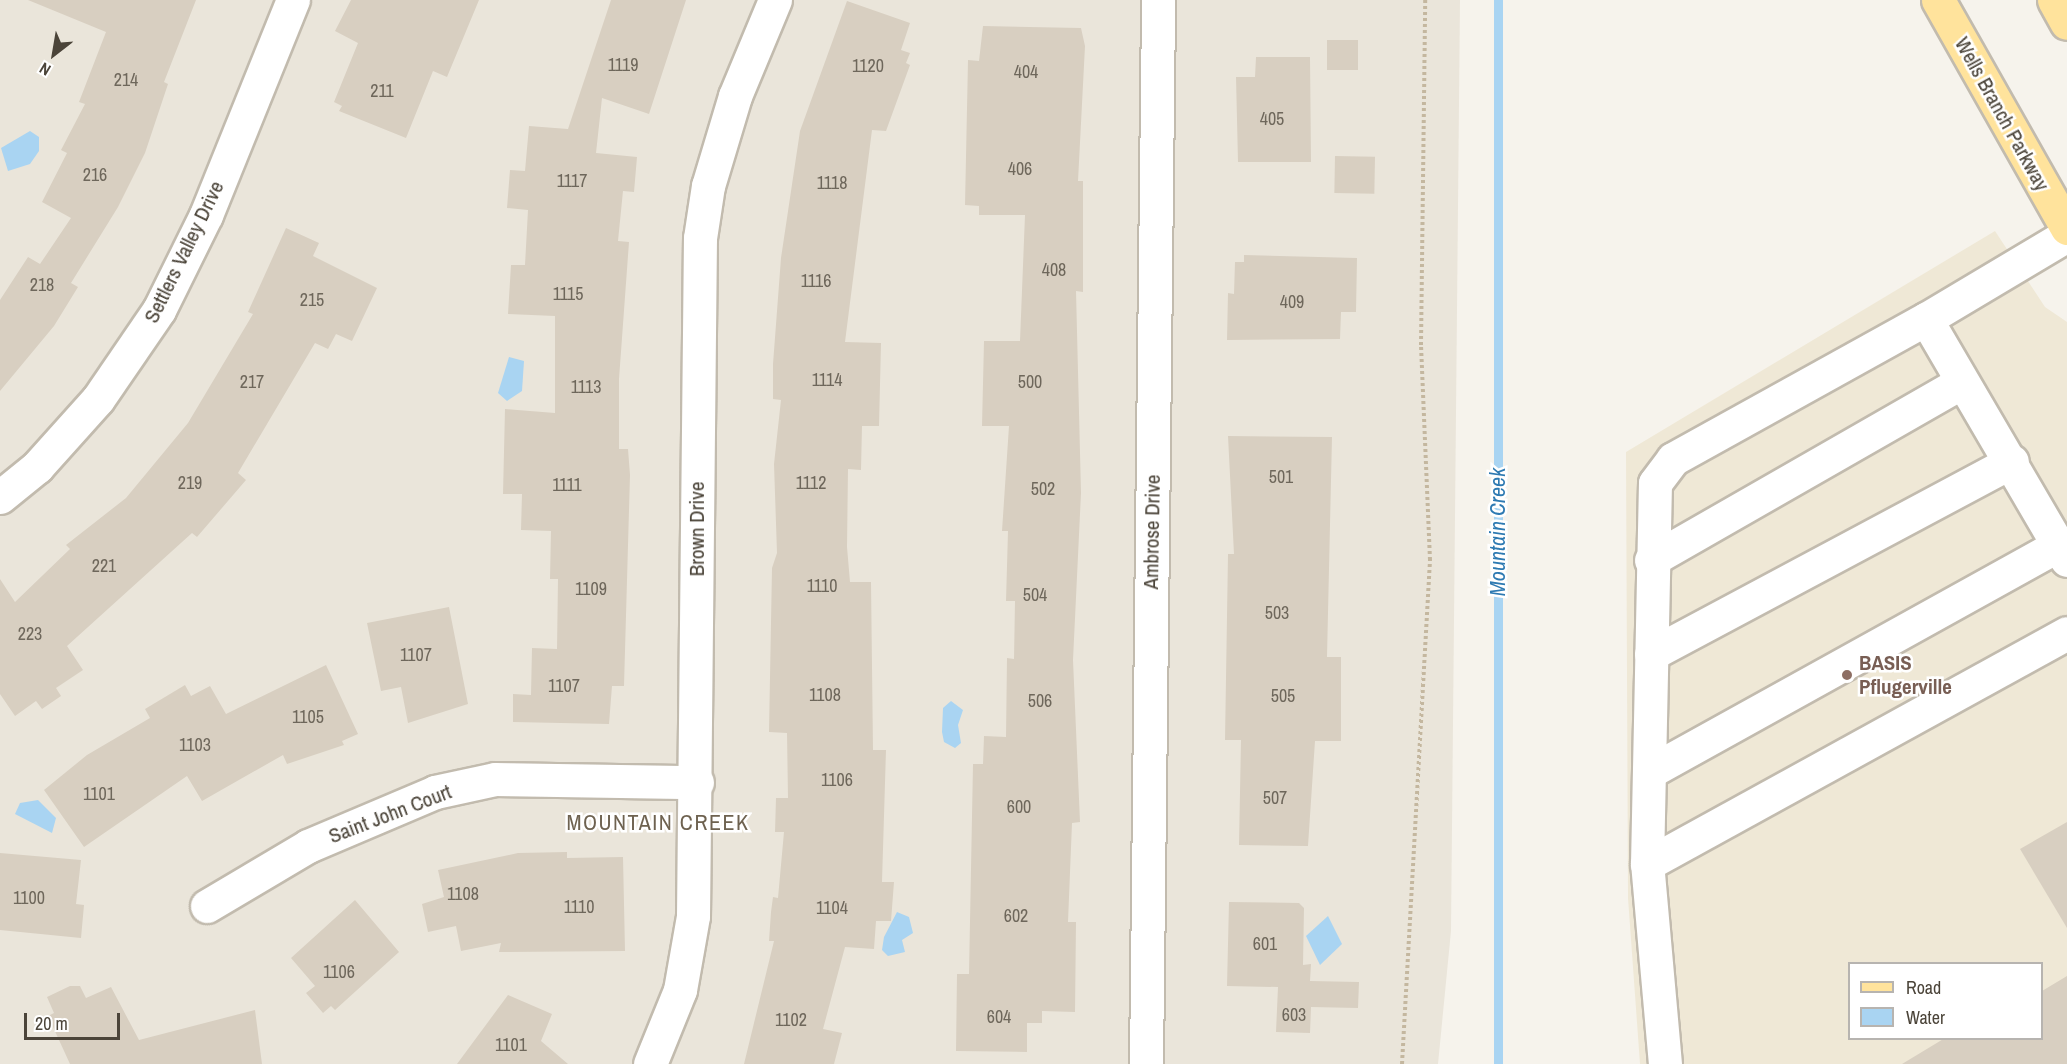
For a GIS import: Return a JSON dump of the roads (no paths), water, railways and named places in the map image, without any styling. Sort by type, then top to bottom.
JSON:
[{"type":"main road","name":"Wells Branch Parkway","points":[[1938,0],[2067,228]]},
{"type":"main road","points":[[2054,0],[2067,23]]},
{"type":"street","name":"Settlers Valley Drive","points":[[0,497],[37,468],[98,399],[159,310],[206,214],[293,0]]},
{"type":"street","name":"Brown Drive","points":[[650,1064],[680,990],[693,916],[697,782],[700,238],[708,186],[735,96],[775,0]]},
{"type":"street","name":"Ambrose Drive","points":[[1146,1064],[1158,0]]},
{"type":"street","points":[[1665,1064],[1647,864],[1651,560],[1655,483],[1673,459],[1926,319],[2067,235]]},
{"type":"street","points":[[1649,772],[2063,552],[2012,461],[1962,382],[1926,319]]},
{"type":"street","points":[[1651,560],[1962,382]]},
{"type":"street","points":[[1651,654],[2012,461]]},
{"type":"street","points":[[1647,864],[2067,633]]},
{"type":"street","name":"Saint John Court","points":[[207,906],[317,842],[435,792],[495,779],[697,782]]},
{"type":"water","points":[[30,131],[39,137],[39,151],[30,164],[8,171],[1,148]]},
{"type":"water","points":[[509,357],[524,361],[522,391],[507,401],[498,393]]},
{"type":"water","points":[[951,701],[963,710],[958,725],[961,743],[955,748],[944,742],[942,732],[943,708]]},
{"type":"water","points":[[38,800],[56,818],[52,833],[15,814],[20,803]]},
{"type":"water","points":[[897,912],[909,917],[913,933],[902,940],[905,952],[888,956],[882,950],[884,937]]},
{"type":"water","points":[[1328,916],[1342,944],[1320,965],[1306,936]]},
{"type":"waterway","name":"Mountain Creek","points":[[1498,0],[1498,1064]]},
{"type":"place","name":"BASIS Pflugerville","points":[[1847,675]]},
{"type":"district","name":"MOUNTAIN CREEK","points":[[658,823]]}]
